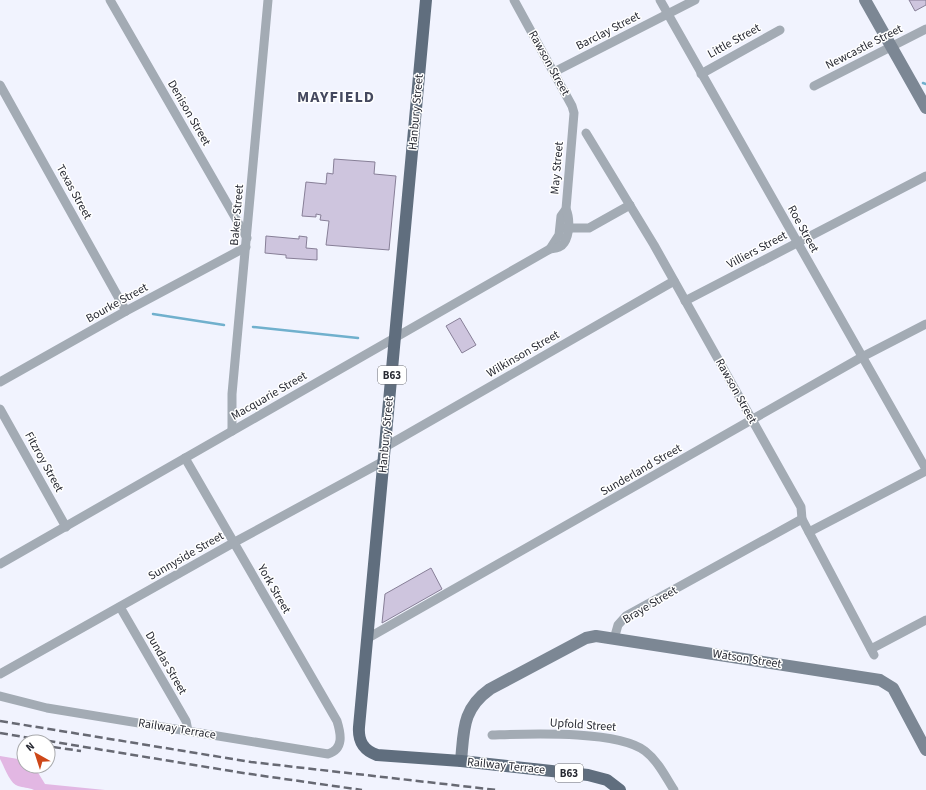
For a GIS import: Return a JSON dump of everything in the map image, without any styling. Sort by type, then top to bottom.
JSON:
[{"type":"main road","name":"Hanbury Street","points":[[366,748],[360,739],[359,732],[426,0]]},
{"type":"main road","name":"Railway Terrace","points":[[366,748],[372,753],[381,755],[461,761],[594,776],[607,780],[620,790]]},
{"type":"street","name":"Denison Street","points":[[110,0],[247,242]]},
{"type":"street","name":"Baker Street","points":[[232,432],[232,394],[268,0]]},
{"type":"street","name":"Rawson Street","points":[[514,0],[572,106],[574,113],[573,130]]},
{"type":"street","name":"Roe Street","points":[[660,0],[796,243],[926,470]]},
{"type":"street","name":"Barclay Street","points":[[554,72],[695,0]]},
{"type":"street","points":[[865,0],[926,108]]},
{"type":"street","name":"Newcastle Street","points":[[814,86],[926,29]]},
{"type":"street","name":"Little Street","points":[[701,74],[780,30]]},
{"type":"street","name":"Texas Street","points":[[0,85],[126,311]]},
{"type":"street","name":"May Street","points":[[564,228],[561,216],[566,209],[573,130]]},
{"type":"street","name":"Rawson Street","points":[[586,132],[686,301],[801,507],[802,519],[872,652],[926,620]]},
{"type":"street","name":"Villiers Street","points":[[686,301],[926,176]]},
{"type":"street","points":[[564,228],[589,228],[630,205]]},
{"type":"street","name":"Macquarie Street","points":[[0,564],[550,249],[559,247],[565,243],[564,228]]},
{"type":"street","name":"Bourke Street","points":[[0,382],[247,242]]},
{"type":"street","name":"Wilkinson Street","points":[[385,447],[674,281]]},
{"type":"street","name":"Sunderland Street","points":[[368,638],[753,421],[862,357],[926,324]]},
{"type":"street","name":"Fitzroy Street","points":[[0,409],[66,527]]},
{"type":"street","name":"York Street","points":[[185,458],[337,721],[340,733]]},
{"type":"street","name":"Sunnyside Street","points":[[0,674],[233,543],[384,461]]},
{"type":"street","points":[[809,532],[926,470]]},
{"type":"street","name":"Braye Street","points":[[614,639],[618,625],[626,616],[802,519]]},
{"type":"street","name":"Dundas Street","points":[[120,607],[186,721],[188,731]]},
{"type":"street","points":[[461,761],[467,716],[472,706],[482,696],[586,638],[596,636],[614,639]]},
{"type":"street","name":"Watson Street","points":[[614,639],[880,680],[893,688],[926,750]]},
{"type":"street","name":"Railway Terrace","points":[[0,696],[47,708],[328,754],[336,752],[340,745],[340,733]]},
{"type":"street","name":"Upfold Street","points":[[492,735],[542,734],[625,741],[640,748],[653,758],[674,790]]},
{"type":"shaded area","points":[[0,756],[16,759],[16,774],[39,774],[45,784],[105,790],[34,790],[20,787],[12,782],[0,759]]},
{"type":"building","points":[[909,0],[926,0],[926,5],[915,11]]},
{"type":"building","points":[[334,159],[375,162],[374,174],[396,176],[389,250],[326,245],[329,221],[320,220],[321,215],[316,214],[316,217],[302,216],[306,182],[326,184],[327,173],[333,174]]},
{"type":"building","points":[[266,236],[299,239],[299,236],[307,237],[306,248],[317,249],[317,260],[286,258],[286,255],[265,253]]},
{"type":"building","points":[[460,318],[476,345],[462,353],[446,326]]},
{"type":"building","points":[[431,568],[442,589],[382,623],[385,594]]},
{"type":"waterway","points":[[153,314],[224,325]]},
{"type":"waterway","points":[[253,327],[358,338]]},
{"type":"railway","points":[[0,721],[251,762],[497,790]]},
{"type":"railway","points":[[0,733],[243,773],[362,790]]},
{"type":"railway","points":[[56,747],[81,751]]},
{"type":"district","name":"MAYFIELD","points":[[336,97]]}]
